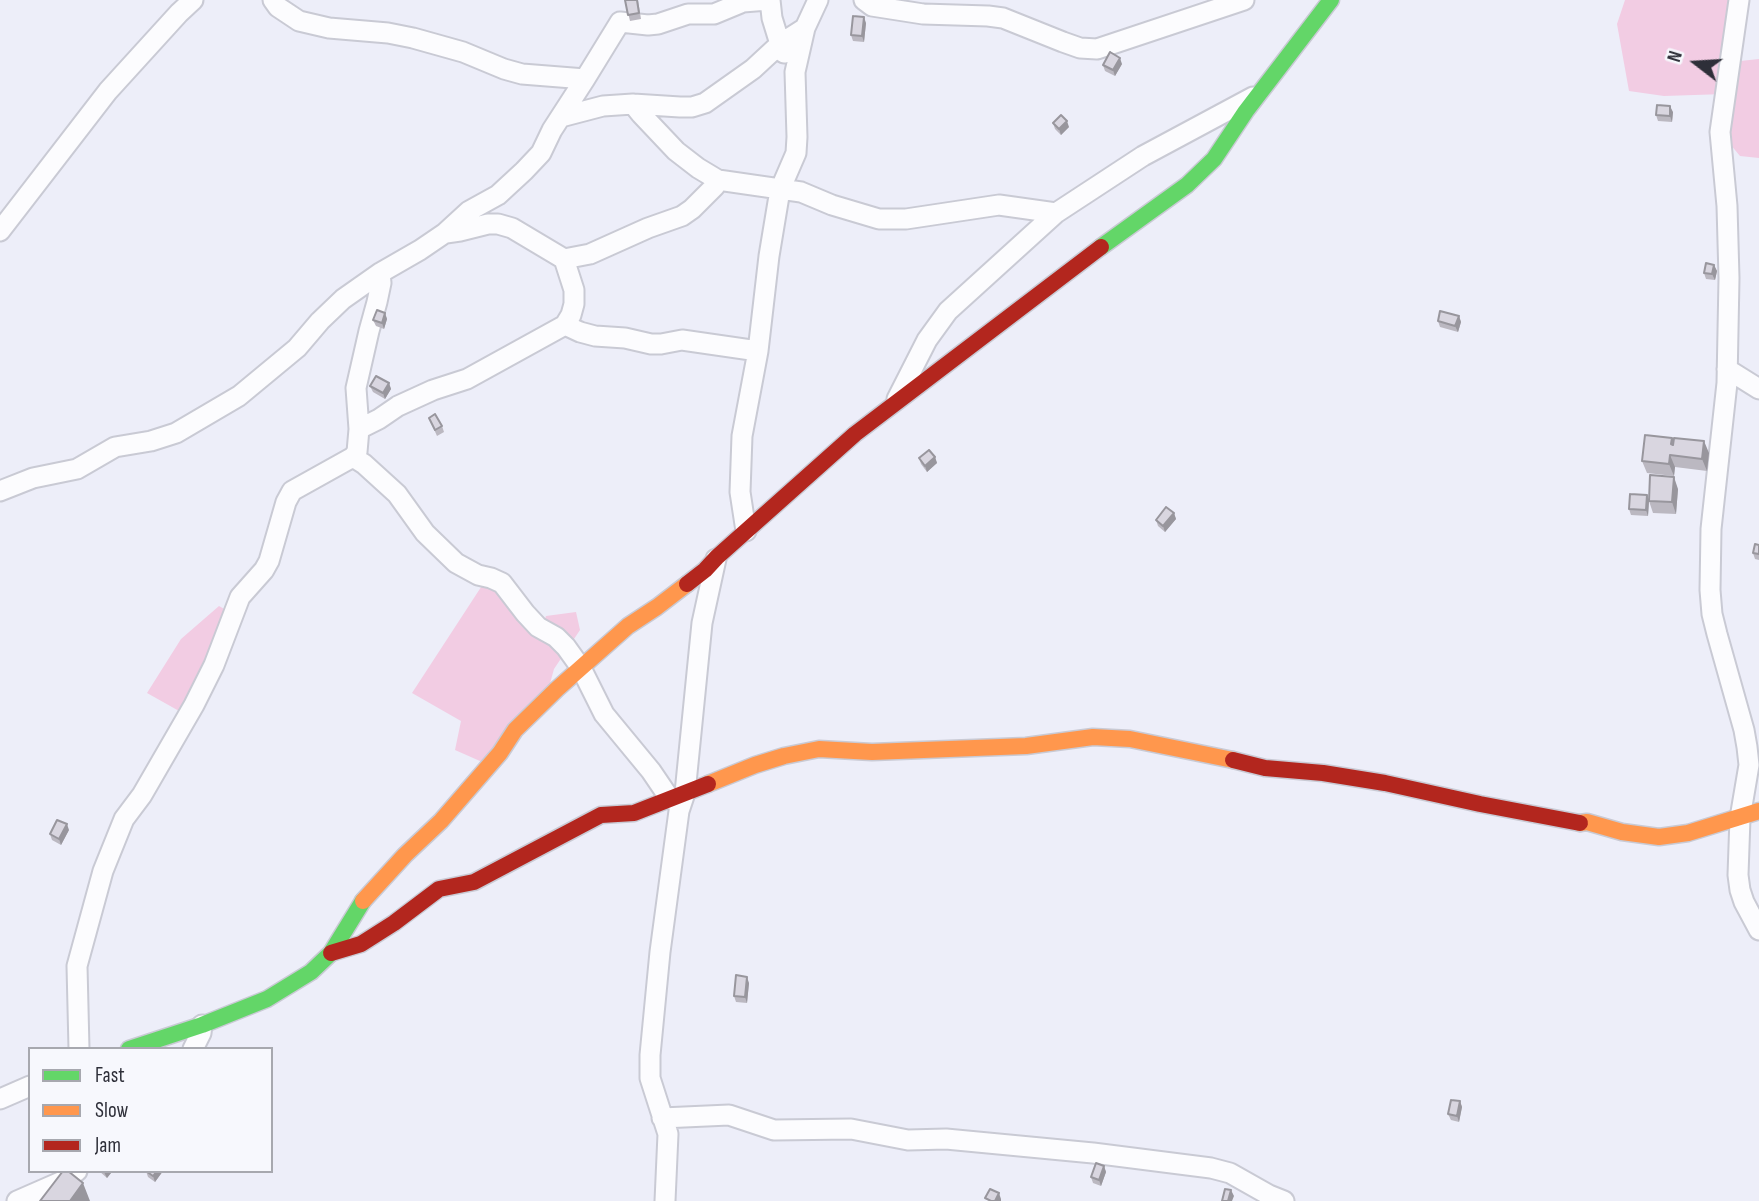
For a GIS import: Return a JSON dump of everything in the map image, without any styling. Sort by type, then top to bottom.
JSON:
[{"type":"street","points":[[0,231],[108,91],[194,0]]},
{"type":"street","points":[[273,0],[278,7],[299,21],[329,28],[413,38],[463,52],[522,75],[586,79]]},
{"type":"street","points":[[0,491],[33,478],[77,469],[115,447],[151,441],[176,433],[239,396],[297,348],[343,299],[445,233],[469,211],[498,195],[524,172],[541,153],[620,22],[658,24],[688,14],[714,14],[743,2],[769,0],[780,44],[795,72]]},
{"type":"street","points":[[746,531],[740,492],[742,436],[758,351],[780,190],[796,153],[795,72],[805,28],[818,0]]},
{"type":"street","points":[[864,0],[872,6],[923,14],[1003,18],[1080,48],[1097,48],[1244,0]]},
{"type":"street","points":[[135,1047],[202,1025],[267,999],[311,972],[331,953],[361,903],[440,821],[500,753],[515,730],[556,688],[628,626],[705,570],[716,557],[855,434],[1143,216],[1188,185],[1214,159],[1259,94],[1331,0]]},
{"type":"street","points":[[1739,0],[1720,132],[1729,266],[1727,383],[1711,529],[1710,590],[1717,634],[1747,747],[1749,765],[1740,818],[1738,875],[1744,902],[1759,930]]},
{"type":"street","points":[[561,117],[603,106],[633,104],[692,107],[705,103],[753,69],[780,44],[805,28]]},
{"type":"street","points":[[895,403],[927,340],[948,311],[1056,213],[1143,156],[1259,94]]},
{"type":"street","points":[[633,104],[676,151],[718,180],[801,192],[832,205],[879,219],[906,219],[999,205],[1056,213]]},
{"type":"street","points":[[564,259],[590,254],[681,216],[692,209],[718,180]]},
{"type":"street","points":[[359,429],[433,390],[467,379],[565,325],[571,315],[574,290],[564,259],[512,228],[498,224],[488,223],[445,233]]},
{"type":"street","points":[[79,1047],[78,966],[103,871],[124,819],[142,794],[194,705],[214,665],[240,597],[269,561],[286,502],[292,491],[353,457],[356,452],[359,429],[356,388],[381,283],[380,273]]},
{"type":"street","points":[[565,325],[595,336],[625,338],[651,344],[682,340],[758,351]]},
{"type":"street","points":[[1727,369],[1759,389]]},
{"type":"street","points":[[353,457],[397,494],[425,533],[456,563],[478,575],[502,583],[538,627],[556,637],[566,647],[581,668],[604,714],[651,771],[678,796]]},
{"type":"street","points":[[665,1201],[668,1134],[650,1078],[650,1055],[660,953],[679,811],[678,796],[702,624],[716,557]]},
{"type":"street","points":[[331,953],[361,944],[439,889],[474,882],[601,815],[634,813],[783,756],[819,748],[872,752],[951,750],[1026,746],[1093,737],[1130,739],[1265,768],[1323,773],[1385,783],[1480,804],[1658,837],[1688,833],[1759,811]]},
{"type":"street","points":[[195,1047],[202,1025]]},
{"type":"street","points":[[0,1099],[28,1087]]},
{"type":"street","points":[[662,1118],[729,1115],[774,1130],[851,1129],[908,1140],[946,1139],[1211,1168],[1230,1173],[1284,1201]]},
{"type":"street","points":[[16,1201],[65,1180],[74,1173]]},
{"type":"shaded area","points":[[1625,0],[1739,0],[1731,62],[1759,59],[1759,158],[1740,156],[1720,132],[1725,94],[1664,96],[1629,91],[1617,24]]},
{"type":"shaded area","points":[[485,581],[540,632],[546,616],[576,612],[580,630],[554,669],[549,687],[489,765],[455,750],[461,721],[412,693]]},
{"type":"shaded area","points":[[219,606],[233,614],[188,716],[147,693],[181,639]]},
{"type":"building","points":[[625,0],[637,0],[639,13],[628,15]]},
{"type":"building","points":[[853,16],[864,17],[862,36],[851,35]]},
{"type":"building","points":[[1110,52],[1120,58],[1113,70],[1103,65]]},
{"type":"building","points":[[1657,105],[1670,106],[1670,116],[1656,115]]},
{"type":"building","points":[[1061,115],[1067,121],[1059,129],[1053,123]]},
{"type":"building","points":[[1706,263],[1714,265],[1712,274],[1704,273]]},
{"type":"building","points":[[377,310],[385,313],[382,323],[373,320]]},
{"type":"building","points":[[1440,311],[1459,316],[1455,326],[1438,321]]},
{"type":"building","points":[[376,376],[389,383],[383,393],[370,386]]},
{"type":"building","points":[[435,414],[442,426],[435,430],[429,418]]},
{"type":"building","points":[[1645,435],[1672,438],[1673,445],[1674,438],[1704,441],[1702,459],[1670,455],[1669,464],[1642,461]]},
{"type":"building","points":[[929,450],[935,457],[925,466],[919,458]]},
{"type":"building","points":[[1650,475],[1674,477],[1672,502],[1649,501]]},
{"type":"building","points":[[1630,494],[1647,495],[1646,510],[1629,509]]},
{"type":"building","points":[[1166,507],[1174,513],[1163,526],[1156,520]]},
{"type":"building","points":[[1755,544],[1759,545],[1759,554],[1753,553]]},
{"type":"building","points":[[57,820],[67,824],[59,839],[50,834]]},
{"type":"building","points":[[736,975],[747,977],[745,997],[734,996]]},
{"type":"building","points":[[1451,1100],[1460,1101],[1457,1116],[1448,1114]]},
{"type":"building","points":[[1096,1163],[1104,1166],[1099,1180],[1091,1177]]},
{"type":"building","points":[[61,1173],[70,1173],[83,1183],[70,1201],[40,1201]]},
{"type":"building","points":[[990,1189],[999,1193],[995,1201],[985,1198]]},
{"type":"building","points":[[1225,1189],[1231,1190],[1228,1201],[1222,1201]]},
{"type":"traffic: fast","points":[[1101,247],[1187,185],[1214,159],[1246,111],[1331,0]]},
{"type":"traffic: fast","points":[[135,1047],[202,1025],[267,999],[311,972],[331,953],[363,901]]},
{"type":"traffic: slow","points":[[363,901],[441,821],[500,753],[515,730],[628,626],[687,584]]},
{"type":"traffic: slow","points":[[708,784],[755,765],[819,749],[872,752],[1026,746],[1093,737],[1130,739],[1233,760]]},
{"type":"traffic: slow","points":[[1580,823],[1587,822],[1622,832],[1659,837],[1688,833],[1759,811]]},
{"type":"traffic: jam","points":[[687,584],[855,434],[1101,247]]},
{"type":"traffic: jam","points":[[1233,760],[1265,768],[1323,773],[1385,783],[1580,823]]},
{"type":"traffic: jam","points":[[331,953],[361,944],[439,889],[474,882],[601,815],[634,813],[708,784]]}]
